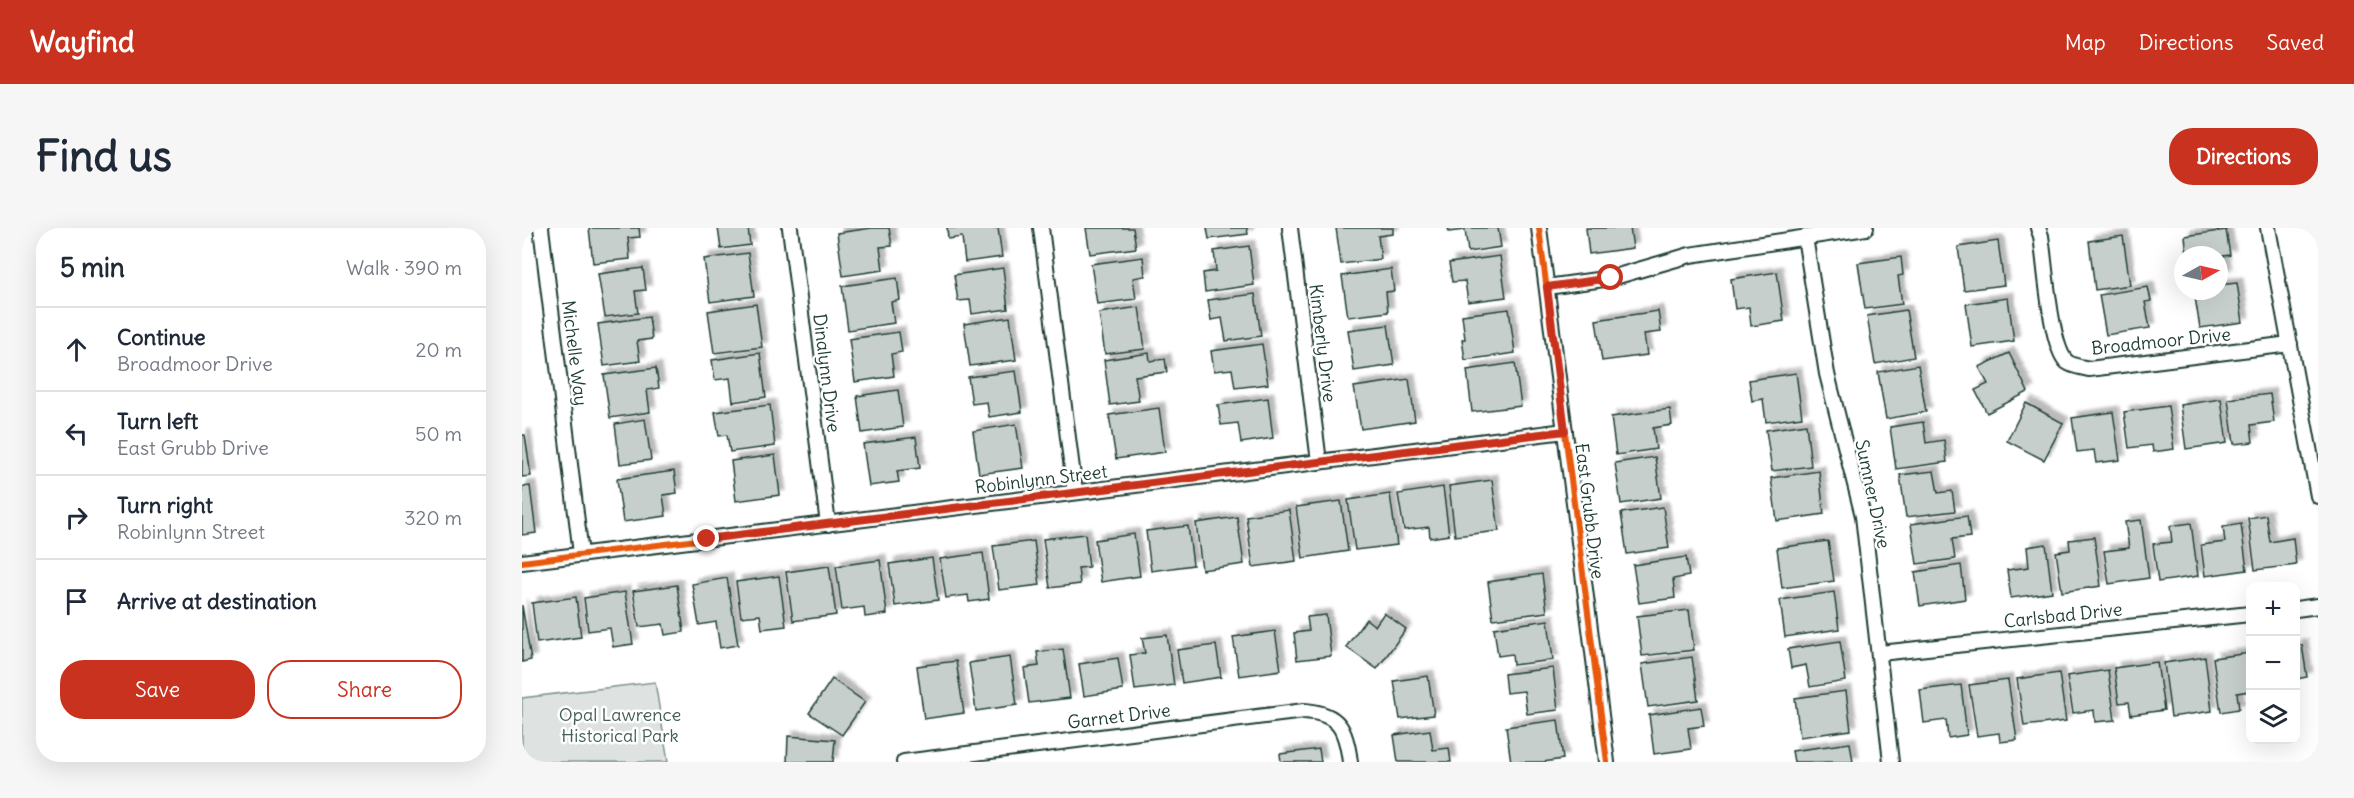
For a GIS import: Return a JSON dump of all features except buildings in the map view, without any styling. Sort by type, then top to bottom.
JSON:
[{"type":"street","name":"Michelle Way","points":[[541,228],[581,554]]},
{"type":"street","name":"Dinalynn Drive","points":[[790,228],[828,524]]},
{"type":"street","points":[[1041,228],[1075,492]]},
{"type":"street","name":"Kimberly Drive","points":[[1290,228],[1319,462]]},
{"type":"street","name":"East Grubb Drive","points":[[1539,228],[1607,762]]},
{"type":"street","points":[[1547,287],[1611,278],[1690,255],[1866,228]]},
{"type":"street","name":"Broadmoor Drive","points":[[2038,228],[2055,339],[2066,361],[2076,366],[2089,369],[2290,344]]},
{"type":"street","points":[[2268,228],[2318,496]]},
{"type":"street","name":"Sumner Drive","points":[[1805,237],[1827,374],[1863,516],[1891,762]]},
{"type":"street","name":"Robinlynn Street","points":[[522,562],[1565,431]]},
{"type":"street","points":[[2300,608],[2318,606]]},
{"type":"street","name":"Carlsbad Drive","points":[[1880,653],[2246,614]]},
{"type":"street","name":"Garnet Drive","points":[[904,762],[1304,711],[1316,712],[1336,721],[1346,738],[1350,762]]},
{"type":"green space","name":"Opal Lawrence Historical Park","points":[[655,682],[668,762],[522,762],[522,698]]},
{"type":"cycle path","points":[[1539,228],[1607,762]]},
{"type":"cycle path","points":[[522,562],[1565,431]]},
{"type":"route","points":[[707,539],[1565,431],[1547,287],[1611,278]]}]
